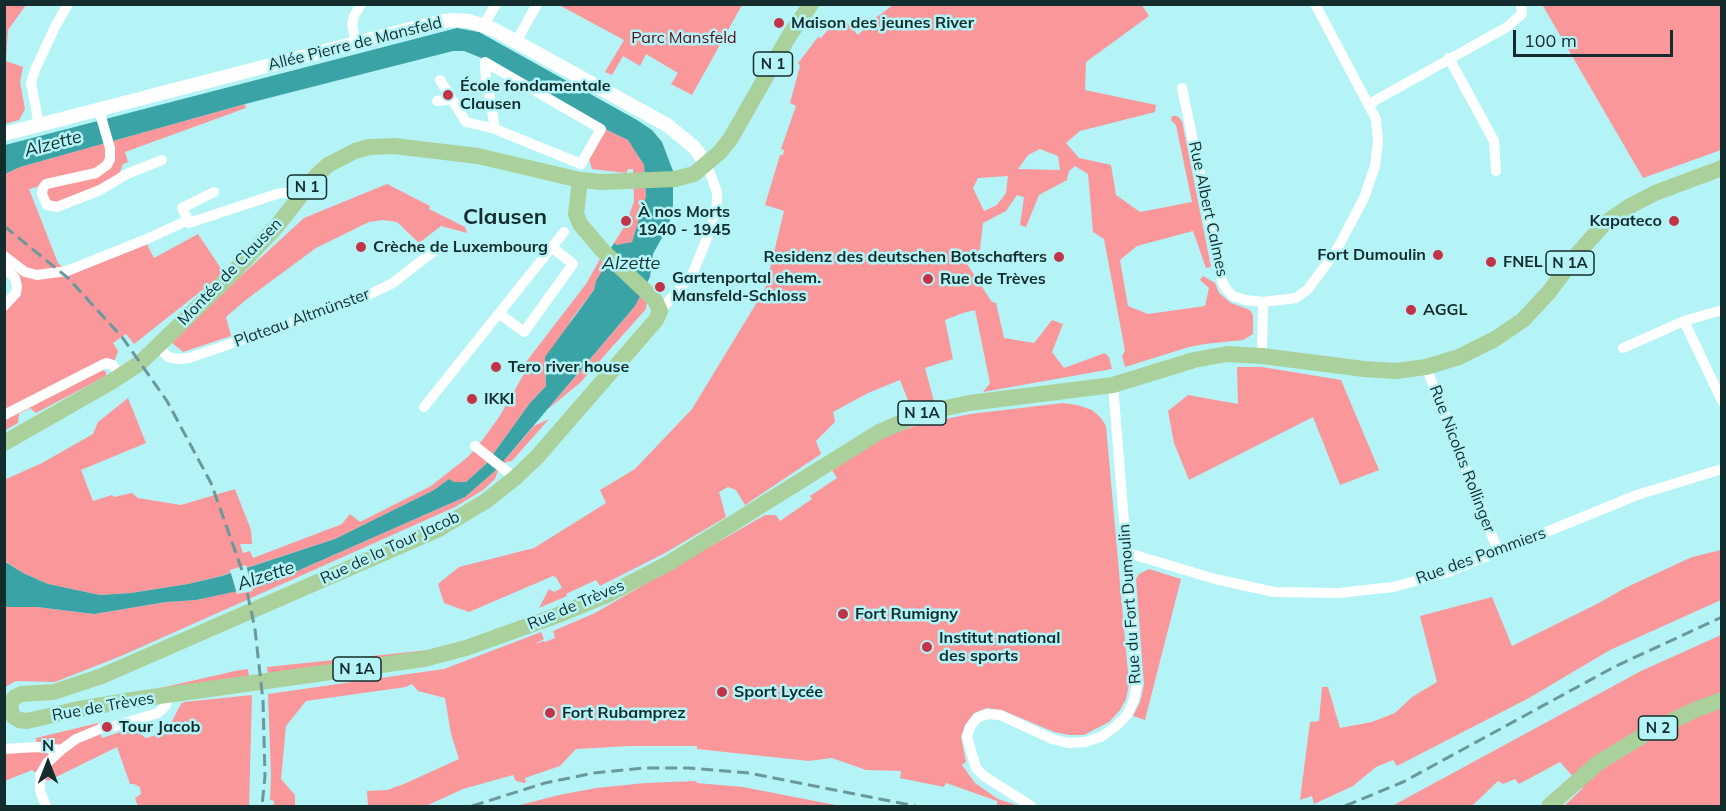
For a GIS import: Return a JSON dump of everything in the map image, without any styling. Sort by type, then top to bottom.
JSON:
[{"type":"main road","name":"N 1","points":[[707,165],[731,138],[789,36],[811,4]]},
{"type":"main road","name":"Allée Pierre de Mansfeld","points":[[4,134],[101,113],[437,22],[461,21],[484,25],[667,125],[694,147],[707,165]]},
{"type":"main road","name":"Montée de Clausen","points":[[4,442],[140,363],[227,279],[276,227],[301,193],[322,170],[342,156],[355,151],[384,146],[478,156],[632,182],[675,179],[694,174],[707,165]]},
{"type":"main road","name":"Rue de Trèves","points":[[8,713],[19,720],[27,721],[79,709],[434,657],[465,648],[572,610],[609,594],[669,562],[879,432],[921,414],[969,403],[1113,385],[1208,357],[1227,354],[1262,356],[1364,369],[1396,371],[1426,368],[1459,357],[1495,339],[1522,320],[1549,292],[1579,252],[1605,223],[1654,193],[1722,168]]},
{"type":"main road","points":[[580,172],[574,218],[606,254],[655,300],[660,311]]},
{"type":"main road","name":"Rue de la Tour Jacob","points":[[8,713],[15,697],[22,694],[54,692],[102,676],[439,528],[486,501],[537,457],[656,320],[660,311]]},
{"type":"main road","name":"N 2","points":[[1549,807],[1598,763],[1649,732],[1722,700]]},
{"type":"street","points":[[39,125],[31,83],[55,27],[68,4]]},
{"type":"street","points":[[356,43],[352,25],[361,4]]},
{"type":"street","points":[[484,25],[496,4]]},
{"type":"street","points":[[516,42],[537,4]]},
{"type":"street","name":"Rue Albert Calmes","points":[[1182,88],[1222,281],[1226,290],[1233,296],[1245,300],[1263,302],[1296,298],[1308,289],[1336,251],[1364,198],[1376,166],[1378,141],[1376,119],[1316,4]]},
{"type":"street","points":[[1369,104],[1507,27],[1522,14],[1521,7]]},
{"type":"street","points":[[1449,58],[1494,141],[1496,171]]},
{"type":"street","points":[[440,80],[466,122],[495,129],[580,172],[601,129],[485,62],[495,129]]},
{"type":"street","points":[[437,101],[452,99]]},
{"type":"street","points":[[101,113],[110,148],[110,159],[103,170],[46,184],[42,194],[47,205],[57,207],[100,190],[127,174],[162,160]]},
{"type":"street","name":"Rue de la Tour Jacob","points":[[660,311],[692,275],[710,231],[717,203],[717,192],[707,165]]},
{"type":"street","points":[[214,192],[182,208],[189,223],[280,193],[301,193]]},
{"type":"street","points":[[4,256],[25,272],[49,275],[74,269],[106,257],[188,220]]},
{"type":"street","points":[[424,408],[564,232]]},
{"type":"street","name":"Plateau Altmünster","points":[[158,346],[168,357],[189,358],[326,311],[393,283],[439,247]]},
{"type":"street","points":[[500,314],[524,332],[573,264],[553,248]]},
{"type":"street","points":[[4,267],[15,278],[17,286],[16,293],[4,306]]},
{"type":"street","points":[[1262,356],[1263,302]]},
{"type":"street","points":[[1623,348],[1684,321],[1722,310]]},
{"type":"street","points":[[1684,321],[1722,401]]},
{"type":"street","points":[[4,415],[107,363],[113,366],[120,376]]},
{"type":"street","name":"Rue Nicolas Rollinger","points":[[1426,368],[1498,551]]},
{"type":"street","name":"Rue du Fort Dumoulin","points":[[1030,807],[984,776],[972,758],[968,737],[970,727],[977,718],[987,714],[1000,715],[1052,739],[1068,743],[1085,742],[1115,727],[1127,715],[1134,700],[1137,684],[1113,385]]},
{"type":"street","points":[[475,446],[515,478]]},
{"type":"street","name":"Rue des Pommiers","points":[[1128,553],[1215,579],[1274,591],[1339,593],[1393,587],[1448,572],[1637,495],[1722,469]]},
{"type":"street","points":[[114,726],[158,713],[166,705],[169,695]]},
{"type":"street","points":[[46,807],[40,791],[40,775],[47,763],[76,739],[100,729]]},
{"type":"street","points":[[4,749],[38,747],[61,750]]},
{"type":"green space","points":[[4,5],[26,5],[8,30],[6,61],[23,67],[20,82],[25,109],[19,120],[5,124]]},
{"type":"green space","name":"Parc Mansfeld","points":[[559,5],[742,5],[692,95],[671,84],[678,73],[646,54],[640,66],[623,56],[612,75],[605,72],[624,40]]},
{"type":"green space","points":[[893,5],[1142,5],[1149,16],[1086,62],[1085,90],[1156,105],[1155,112],[1080,131],[1066,143],[1079,158],[1111,165],[1116,195],[1140,212],[1192,202],[1176,125],[1171,120],[1172,116],[1177,116],[1182,121],[1211,267],[1206,268],[1193,231],[1137,246],[1120,260],[1128,306],[1148,314],[1205,306],[1209,288],[1200,280],[1203,276],[1215,283],[1219,293],[1231,303],[1250,310],[1253,315],[1253,334],[1243,340],[1189,347],[1125,367],[1122,356],[1125,351],[1104,239],[1093,232],[1088,174],[1075,166],[1069,171],[1067,180],[1039,195],[1026,227],[1020,225],[1024,197],[1017,195],[1006,211],[983,223],[980,249],[967,264],[992,302],[996,303],[1004,338],[1034,343],[1052,320],[1063,324],[1052,352],[1064,368],[1105,353],[1109,357],[1112,369],[983,392],[990,383],[975,310],[963,313],[945,320],[953,359],[925,368],[934,401],[911,408],[900,380],[868,393],[833,412],[835,422],[816,441],[821,454],[745,505],[736,490],[728,487],[719,492],[726,517],[665,553],[600,586],[596,580],[539,608],[549,589],[554,592],[562,588],[556,577],[553,576],[469,612],[444,603],[438,584],[459,567],[534,548],[606,503],[600,490],[635,469],[692,409],[765,289],[784,211],[765,205],[780,155],[783,155],[784,150],[781,149],[796,106],[790,103],[800,66],[798,63],[818,37],[821,38],[834,23],[837,25],[844,19],[858,35]],"holes":[[[1040,149],[1058,156],[1060,170],[1018,169],[1028,155]],[[1008,176],[1006,193],[997,205],[984,211],[973,188],[978,178]]]},
{"type":"green space","points":[[1721,5],[1721,150],[1643,178],[1543,6]]},
{"type":"green space","points":[[245,104],[246,108],[125,152],[128,162],[123,164],[120,172],[100,190],[47,205],[45,185],[29,189],[58,263],[67,271],[147,244],[154,258],[198,234],[224,273],[134,344],[126,334],[113,343],[118,351],[113,365],[103,370],[106,376],[36,413],[30,408],[19,414],[18,423],[5,430],[5,306],[16,293],[5,256],[5,174],[20,167]]},
{"type":"green space","points":[[605,129],[628,140],[644,165],[646,196],[632,242],[629,244],[614,243],[626,224],[634,201],[633,169],[628,169],[626,173],[592,169],[589,159]]},
{"type":"green space","points":[[387,184],[465,227],[467,233],[441,226],[419,243],[397,222],[383,220],[369,222],[316,248],[247,299],[226,317],[231,336],[183,352],[170,341],[304,218]]},
{"type":"green space","points":[[600,259],[605,265],[604,269],[596,281],[594,290],[571,320],[545,372],[546,386],[530,403],[486,464],[466,482],[454,482],[449,479],[434,490],[335,539],[221,576],[188,584],[131,593],[100,595],[48,584],[23,573],[5,561],[4,480],[42,463],[93,434],[98,422],[128,398],[146,443],[81,470],[93,501],[112,495],[114,497],[132,493],[138,498],[181,505],[235,489],[251,530],[252,544],[240,544],[243,553],[250,551],[253,558],[342,524],[350,514],[360,522],[431,486],[469,456],[484,438],[531,362],[526,362],[586,284]]},
{"type":"green space","points":[[640,296],[647,303],[646,309],[580,383],[548,409],[635,306]]},
{"type":"green space","points":[[1237,367],[1262,367],[1341,380],[1379,470],[1340,485],[1313,417],[1189,480],[1174,443],[1168,411],[1188,395],[1238,404]]},
{"type":"green space","points":[[1063,403],[1092,410],[1106,426],[1129,684],[1126,699],[1120,710],[1109,722],[1084,735],[1054,732],[1002,710],[987,708],[974,713],[965,725],[961,737],[966,762],[962,765],[975,783],[998,799],[1019,806],[997,805],[997,801],[946,783],[944,787],[900,778],[901,771],[866,770],[832,758],[809,761],[697,749],[697,746],[630,746],[576,749],[560,766],[525,778],[524,783],[516,781],[513,775],[463,789],[426,806],[368,806],[367,791],[387,790],[459,759],[451,734],[445,698],[418,691],[412,684],[406,687],[306,701],[286,726],[281,779],[295,795],[295,806],[274,806],[274,801],[270,800],[268,694],[444,669],[541,632],[544,639],[535,644],[545,642],[555,638],[553,631],[595,613],[765,515],[776,515],[780,521],[812,499],[810,496],[837,478],[832,470],[882,438],[917,425],[970,414]]},
{"type":"green space","points":[[549,419],[512,461],[506,462],[495,479],[483,490],[455,507],[121,656],[55,682],[16,681],[5,687],[5,607],[37,607],[94,614],[166,602],[196,600],[270,583],[465,497],[496,470],[534,426]]},
{"type":"green space","points":[[1721,550],[1721,600],[1610,650],[1529,698],[1397,766],[1393,760],[1376,767],[1353,786],[1314,804],[1312,796],[1300,800],[1310,722],[1319,721],[1322,687],[1328,687],[1340,728],[1372,722],[1395,713],[1412,697],[1437,682],[1420,616],[1492,597],[1512,646],[1625,588],[1692,557]]},
{"type":"green space","points":[[1149,569],[1181,579],[1145,720],[1133,716],[1140,702],[1144,685],[1136,579],[1139,574]]},
{"type":"green space","points":[[1721,635],[1721,806],[1564,806],[1583,788],[1560,762],[1519,784],[1515,779],[1503,784],[1498,781],[1472,806],[1392,806],[1641,671]]},
{"type":"green space","points":[[429,650],[429,652],[268,675],[267,667]]},
{"type":"green space","points":[[248,669],[249,677],[156,689],[235,671]]},
{"type":"green space","points":[[252,695],[249,806],[138,806],[135,798],[141,794],[140,787],[130,784],[117,747],[48,781],[32,770],[5,781],[5,749],[37,746],[36,738],[98,723],[102,738],[132,728],[146,738],[159,734],[172,721],[184,702]]},
{"type":"green space","points":[[696,781],[697,783],[743,787],[841,806],[516,806],[596,788]]},
{"type":"water","name":"Alzette","points":[[457,28],[479,32],[637,120],[652,130],[662,142],[673,171],[673,205],[669,225],[653,254],[650,277],[635,306],[496,470],[465,497],[270,583],[252,588],[196,600],[166,602],[94,614],[37,607],[5,607],[4,561],[23,573],[48,584],[100,595],[131,593],[188,584],[222,576],[335,539],[434,490],[449,479],[454,482],[466,482],[486,464],[530,403],[546,386],[545,357],[594,290],[596,281],[611,256],[614,243],[617,245],[632,242],[646,196],[644,165],[628,140],[484,59],[464,51],[453,51],[245,104],[20,167],[5,174],[5,145]]},
{"type":"pier","points":[[246,565],[253,591],[237,594],[230,570]]},
{"type":"railway","points":[[4,226],[68,278],[122,337],[167,401],[211,483],[243,573],[255,629],[263,701],[265,776],[262,806]]},
{"type":"railway","points":[[1345,806],[1403,782],[1614,667],[1722,617]]},
{"type":"railway","points":[[472,806],[545,783],[594,773],[644,768],[688,768],[749,773],[915,806]]},
{"type":"place","name":"Maison des jeunes River","points":[[779,23]]},
{"type":"place","name":"École fondamentale Clausen","points":[[448,95]]},
{"type":"place","name":"À nos Morts 1940 - 1945","points":[[626,221]]},
{"type":"place","name":"Kapateco","points":[[1674,221]]},
{"type":"place","name":"Crèche de Luxembourg","points":[[361,247]]},
{"type":"place","name":"Fort Dumoulin","points":[[1438,255]]},
{"type":"place","name":"Residenz des deutschen Botschafters","points":[[1059,257]]},
{"type":"place","name":"FNEL","points":[[1491,262]]},
{"type":"place","name":"Rue de Trèves","points":[[928,279]]},
{"type":"place","name":"Gartenportal ehem. Mansfeld-Schloss","points":[[660,287]]},
{"type":"place","name":"AGGL","points":[[1411,310]]},
{"type":"place","name":"Tero river house","points":[[496,367]]},
{"type":"place","name":"IKKI","points":[[472,399]]},
{"type":"place","name":"Fort Rumigny","points":[[843,614]]},
{"type":"place","name":"Institut national des sports","points":[[927,647]]},
{"type":"place","name":"Sport Lycée","points":[[722,692]]},
{"type":"place","name":"Fort Rubamprez","points":[[550,713]]},
{"type":"place","name":"Tour Jacob","points":[[107,727]]},
{"type":"district","name":"Clausen","points":[[505,217]]}]
